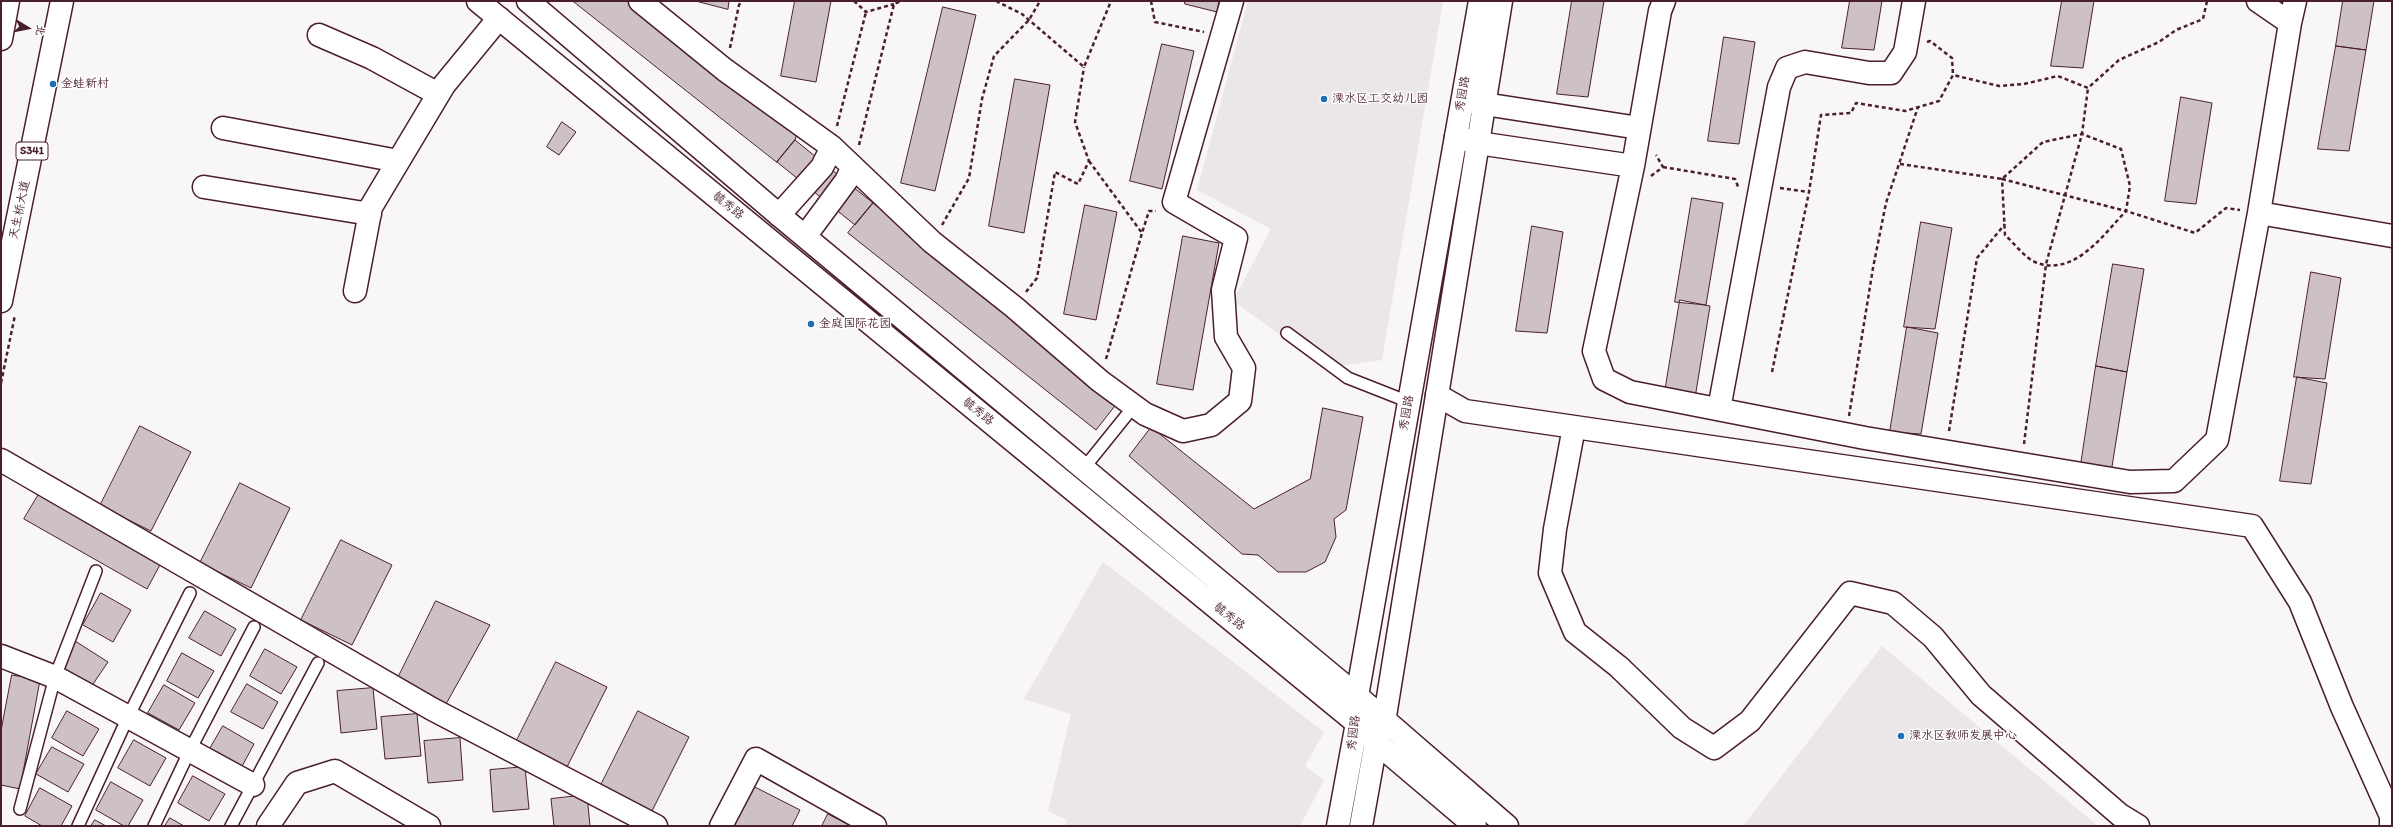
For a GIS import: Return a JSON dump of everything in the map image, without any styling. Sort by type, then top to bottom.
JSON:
[{"type":"street","points":[[1,39],[8,1]]},
{"type":"street","name":"天生桥大道","points":[[1,301],[62,1]]},
{"type":"street","name":"毓秀路","points":[[478,1],[1357,723],[1376,742],[1475,826]]},
{"type":"street","name":"毓秀路","points":[[528,1],[780,215],[806,235],[1357,696],[1384,722],[1507,826]]},
{"type":"street","points":[[640,1],[725,70],[832,147],[932,242],[1014,307],[1100,381],[1145,414],[1183,431],[1211,425],[1240,401],[1244,368],[1226,337],[1222,290],[1236,238],[1174,202],[1232,1]]},
{"type":"street","name":"秀园路","points":[[1338,826],[1357,723],[1357,696],[1480,1]]},
{"type":"street","name":"秀园路","points":[[1361,826],[1376,742],[1384,722],[1502,1]]},
{"type":"street","points":[[1664,1],[1633,166],[1594,351],[1604,379],[1630,392],[1846,434],[2130,482],[2174,481],[2217,440],[2259,213],[2290,23],[2295,1]]},
{"type":"street","points":[[1719,409],[1779,87],[1787,68],[1805,62],[1869,73],[1891,73],[1905,52],[1914,1]]},
{"type":"street","points":[[2258,1],[2290,23]]},
{"type":"street","points":[[355,290],[371,207],[438,94],[500,18]]},
{"type":"street","points":[[319,35],[372,58],[438,94]]},
{"type":"street","points":[[1462,101],[1640,128]]},
{"type":"street","points":[[223,128],[398,160]]},
{"type":"street","points":[[1456,137],[1478,143],[1633,166]]},
{"type":"street","points":[[780,215],[822,167],[832,147]]},
{"type":"street","points":[[806,235],[846,181],[853,167]]},
{"type":"street","points":[[204,187],[370,214]]},
{"type":"street","points":[[2259,213],[2392,236]]},
{"type":"street","points":[[1437,395],[1465,411],[2252,526],[2300,602],[2342,707],[2391,816],[2391,826]]},
{"type":"street","points":[[1574,427],[1555,529],[1550,573],[1575,632],[1619,667],[1682,728],[1714,748],[1750,722],[1850,593],[1893,603],[1933,637],[1981,695],[2120,814],[2138,826]]},
{"type":"street","points":[[1,460],[432,709],[656,826]]},
{"type":"street","points":[[1,656],[55,677],[253,785]]},
{"type":"street","points":[[721,826],[756,759],[875,826]]},
{"type":"street","points":[[268,826],[297,783],[335,771],[429,826]]},
{"type":"lane","points":[[1287,333],[1348,378],[1409,402]]},
{"type":"lane","points":[[1084,468],[1134,406]]},
{"type":"lane","points":[[20,809],[55,677],[96,571]]},
{"type":"lane","points":[[78,826],[128,717],[190,593]]},
{"type":"lane","points":[[154,826],[190,750],[254,627]]},
{"type":"lane","points":[[231,826],[318,663]]},
{"type":"path","points":[[725,70],[739,5],[742,1]]},
{"type":"path","points":[[854,1],[866,12]]},
{"type":"path","points":[[866,12],[901,1]]},
{"type":"path","points":[[996,1],[1022,14],[1084,67]]},
{"type":"path","points":[[932,242],[969,178],[982,99],[994,56],[1029,20],[1040,1]]},
{"type":"path","points":[[1111,1],[1084,67],[1075,122],[1090,161],[1142,233]]},
{"type":"path","points":[[1151,1],[1155,22],[1222,35]]},
{"type":"path","points":[[2021,464],[2046,264],[2082,134],[2088,88],[2119,60],[2159,42],[2176,30],[2203,19],[2206,1]]},
{"type":"path","points":[[853,167],[894,2]]},
{"type":"path","points":[[832,147],[866,12]]},
{"type":"path","points":[[1772,372],[1810,192],[1821,115],[1851,113],[1856,103],[1905,110],[1939,101],[1953,75],[1952,58],[1930,41],[1907,45]]},
{"type":"path","points":[[1953,75],[1999,86],[2024,84],[2058,76],[2088,88]]},
{"type":"path","points":[[1846,434],[1873,268],[1886,203],[1918,107]]},
{"type":"path","points":[[2082,134],[2121,149],[2130,186],[2126,211],[2087,253],[2057,266],[2034,262],[2006,235],[2002,179],[2043,142],[2082,134]]},
{"type":"path","points":[[1014,307],[1037,278],[1055,172],[1078,184],[1090,161]]},
{"type":"path","points":[[1900,164],[2002,179],[2126,211],[2195,233],[2226,208],[2259,213]]},
{"type":"path","points":[[1100,381],[1149,210],[1190,212]]},
{"type":"path","points":[[1946,451],[1977,258],[2005,224]]},
{"type":"shaded area","name":"溧水区工交幼儿园","points":[[1248,1],[1443,1],[1382,360],[1326,368],[1233,301],[1271,229],[1197,190]]},
{"type":"shaded area","points":[[1103,562],[1324,732],[1305,766],[1324,780],[1300,826],[1066,826],[1067,820],[1048,811],[1071,714],[1024,699]]},
{"type":"shaded area","name":"溧水区教师发展中心","points":[[1882,646],[2098,826],[1743,826]]},
{"type":"building","points":[[573,1],[631,1],[797,134],[795,140],[777,162]]},
{"type":"building","points":[[696,1],[729,1],[728,9]]},
{"type":"building","points":[[795,1],[831,1],[816,82],[781,76]]},
{"type":"building","points":[[1185,1],[1219,1],[1217,12],[1185,4]]},
{"type":"building","points":[[1572,1],[1604,1],[1588,97],[1557,94]]},
{"type":"building","points":[[1850,1],[1882,1],[1874,50],[1842,48]]},
{"type":"building","points":[[2062,1],[2094,1],[2083,68],[2051,66]]},
{"type":"building","points":[[2343,1],[2374,1],[2366,50],[2336,46]]},
{"type":"building","points":[[943,7],[976,15],[935,191],[901,183]]},
{"type":"building","points":[[1724,37],[1755,42],[1739,144],[1708,141]]},
{"type":"building","points":[[1162,44],[1194,51],[1162,189],[1130,181]]},
{"type":"building","points":[[2336,46],[2366,50],[2349,151],[2318,149]]},
{"type":"building","points":[[1015,79],[1050,85],[1024,233],[989,226]]},
{"type":"building","points":[[2181,97],[2212,103],[2196,204],[2165,201]]},
{"type":"building","points":[[562,122],[576,132],[559,155],[547,147]]},
{"type":"building","points":[[795,140],[873,203],[855,225],[777,162]]},
{"type":"building","points":[[1692,198],[1723,203],[1706,305],[1675,302]]},
{"type":"building","points":[[873,203],[1118,402],[1096,430],[848,233]]},
{"type":"building","points":[[1085,205],[1117,212],[1096,320],[1064,314]]},
{"type":"building","points":[[1921,222],[1952,228],[1935,329],[1904,327]]},
{"type":"building","points":[[1532,226],[1563,232],[1547,333],[1516,331]]},
{"type":"building","points":[[1183,236],[1219,243],[1193,390],[1157,384]]},
{"type":"building","points":[[2113,264],[2144,269],[2127,372],[2096,366]]},
{"type":"building","points":[[2311,272],[2341,278],[2325,379],[2294,377]]},
{"type":"building","points":[[1680,300],[1710,306],[1695,398],[1665,392]]},
{"type":"building","points":[[1907,327],[1938,333],[1921,434],[1890,432]]},
{"type":"building","points":[[2096,366],[2127,372],[2111,473],[2080,471]]},
{"type":"building","points":[[2297,377],[2327,383],[2311,484],[2280,481]]},
{"type":"building","points":[[1323,408],[1363,417],[1346,510],[1334,519],[1336,537],[1325,562],[1306,572],[1278,572],[1258,555],[1242,554],[1129,456],[1151,427],[1254,509],[1310,479]]},
{"type":"building","points":[[140,426],[191,452],[151,531],[100,506]]},
{"type":"building","points":[[240,483],[290,508],[251,588],[200,563]]},
{"type":"building","points":[[39,494],[161,563],[147,589],[24,519]]},
{"type":"building","points":[[341,540],[392,565],[352,645],[301,620]]},
{"type":"building","points":[[101,593],[131,610],[113,642],[83,625]]},
{"type":"building","points":[[436,601],[490,625],[446,704],[397,680]]},
{"type":"building","points":[[205,611],[236,629],[221,656],[189,638]]},
{"type":"building","points":[[75,641],[108,662],[91,687],[62,671]]},
{"type":"building","points":[[265,649],[297,667],[281,694],[250,676]]},
{"type":"building","points":[[182,653],[214,671],[198,698],[167,681]]},
{"type":"building","points":[[556,662],[607,687],[567,767],[516,742]]},
{"type":"building","points":[[12,675],[40,680],[20,789],[1,785],[1,731]]},
{"type":"building","points":[[247,684],[278,702],[263,729],[231,712]]},
{"type":"building","points":[[164,685],[195,703],[179,730],[148,713]]},
{"type":"building","points":[[373,688],[377,729],[341,733],[337,691]]},
{"type":"building","points":[[67,711],[99,729],[83,756],[52,738]]},
{"type":"building","points":[[638,711],[689,737],[649,817],[598,791]]},
{"type":"building","points":[[417,714],[421,756],[385,759],[381,717]]},
{"type":"building","points":[[223,726],[254,744],[239,772],[207,754]]},
{"type":"building","points":[[460,738],[463,780],[428,783],[424,741]]},
{"type":"building","points":[[134,740],[166,758],[150,786],[118,768]]},
{"type":"building","points":[[52,747],[84,764],[68,792],[36,774]]},
{"type":"building","points":[[525,767],[529,809],[493,812],[490,770]]},
{"type":"building","points":[[193,776],[225,794],[209,821],[178,803]]},
{"type":"building","points":[[111,782],[143,800],[128,826],[124,826],[96,810]]},
{"type":"building","points":[[749,784],[800,810],[792,826],[729,826]]},
{"type":"building","points":[[40,788],[72,806],[61,826],[42,826],[25,816]]},
{"type":"building","points":[[587,795],[590,826],[554,826],[551,799]]},
{"type":"building","points":[[828,814],[851,826],[822,826]]},
{"type":"building","points":[[170,818],[184,826],[165,826]]},
{"type":"building","points":[[95,820],[106,826],[91,826]]},
{"type":"place","name":"金蛙新村","points":[[53,84]]},
{"type":"place","name":"溧水区工交幼儿园","points":[[1324,99]]},
{"type":"place","name":"金庭国际花园","points":[[811,324]]},
{"type":"place","name":"溧水区教师发展中心","points":[[1901,736]]}]
